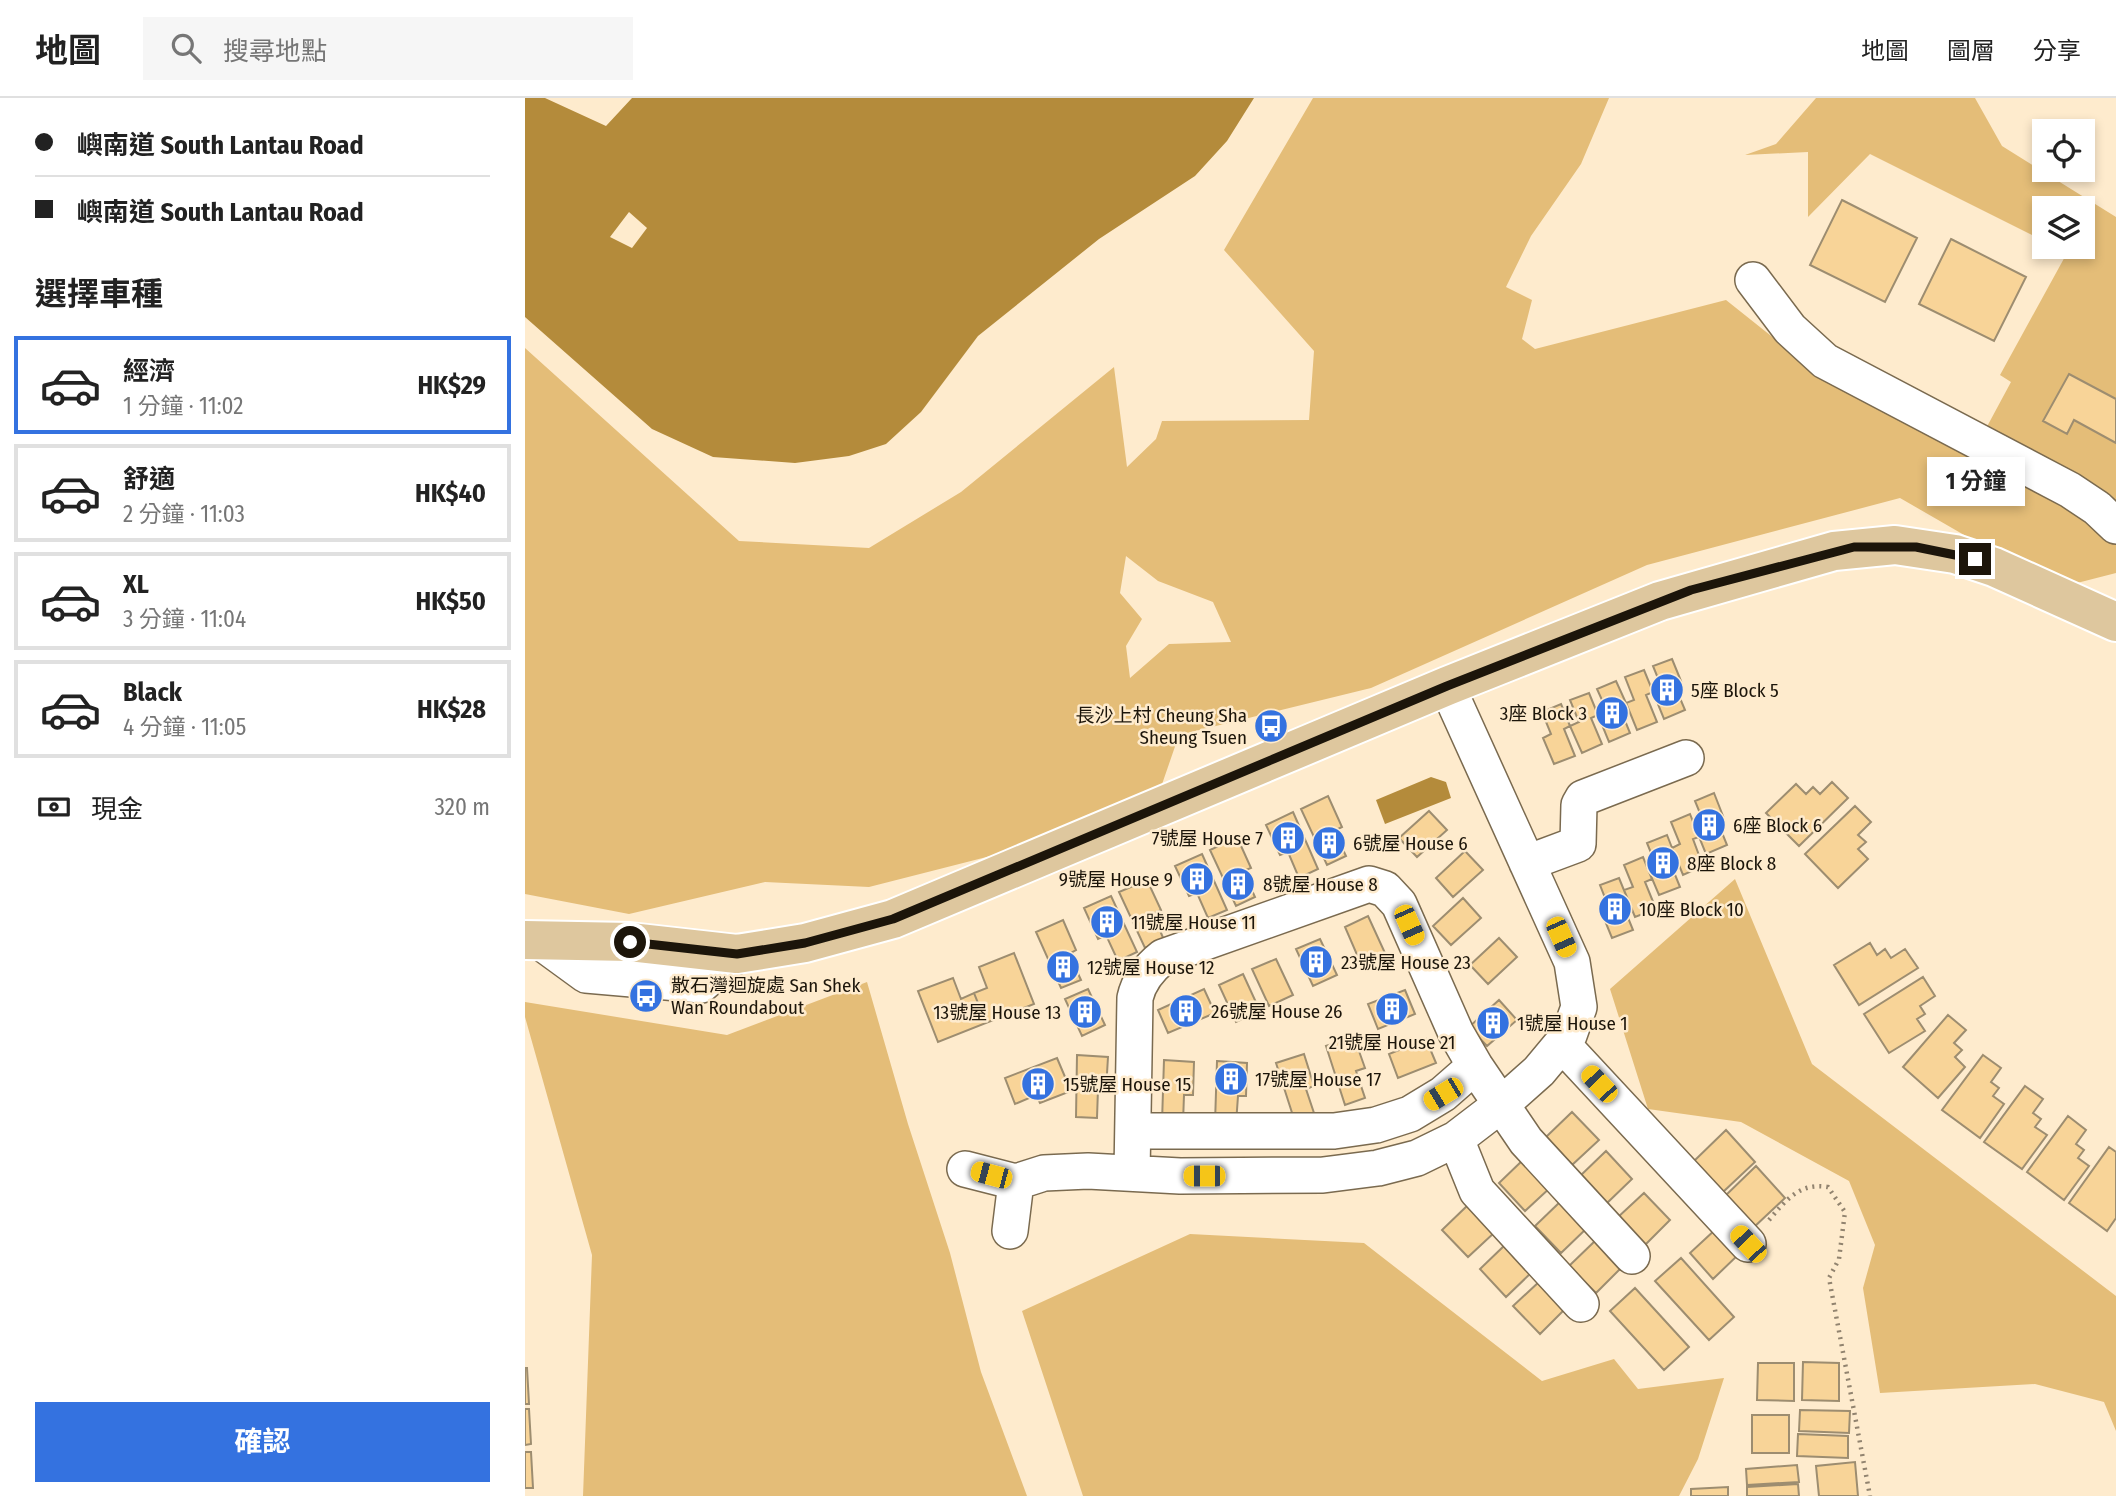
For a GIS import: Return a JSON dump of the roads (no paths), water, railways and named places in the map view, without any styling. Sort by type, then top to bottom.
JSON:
[{"type":"main road","points":[[532,940],[630,942],[737,954],[805,943],[893,919],[1447,686],[1660,601],[1811,556],[1854,547],[1916,547],[1975,559],[2116,622]]},
{"type":"street","points":[[1753,280],[1790,329],[1825,361],[2070,490],[2097,508],[2116,526]]},
{"type":"street","points":[[965,1168],[1016,1182],[1044,1172],[1132,1172],[1180,1176],[1323,1175],[1378,1168],[1417,1158],[1456,1139],[1539,1071],[1569,1035],[1579,1007],[1572,962],[1447,686]]},
{"type":"street","points":[[1527,863],[1579,844],[1579,805],[1583,798],[1686,758]]},
{"type":"street","points":[[1132,1172],[1135,998],[1137,986],[1151,967],[1163,957],[1369,884],[1385,889],[1399,904],[1456,1033],[1475,1066],[1503,1102],[1525,1141],[1632,1256]]},
{"type":"street","points":[[1562,1044],[1748,1244]]},
{"type":"street","points":[[1133,1131],[1334,1131],[1375,1125],[1410,1114],[1443,1094],[1475,1066]]},
{"type":"street","points":[[1456,1139],[1477,1191],[1581,1304]]},
{"type":"street","points":[[1010,1231],[1016,1182]]},
{"type":"place","name":"5座 Block 5","points":[[1667,690]]},
{"type":"place","name":"3座 Block 3","points":[[1612,713]]},
{"type":"place","name":"長沙上村 Cheung Sha Sheung Tsuen","points":[[1271,726]]},
{"type":"place","name":"6座 Block 6","points":[[1709,825]]},
{"type":"place","name":"7號屋 House 7","points":[[1288,838]]},
{"type":"place","name":"6號屋 House 6","points":[[1329,843]]},
{"type":"place","name":"8座 Block 8","points":[[1663,863]]},
{"type":"place","name":"9號屋 House 9","points":[[1197,879]]},
{"type":"place","name":"8號屋 House 8","points":[[1238,884]]},
{"type":"place","name":"10座 Block 10","points":[[1615,909]]},
{"type":"place","name":"11號屋 House 11","points":[[1107,922]]},
{"type":"place","name":"23號屋 House 23","points":[[1316,962]]},
{"type":"place","name":"12號屋 House 12","points":[[1063,967]]},
{"type":"place","name":"散石灣迴旋處 San Shek Wan Roundabout","points":[[646,996]]},
{"type":"place","name":"21號屋 House 21","points":[[1392,1009]]},
{"type":"place","name":"26號屋 House 26","points":[[1186,1011]]},
{"type":"place","name":"13號屋 House 13","points":[[1085,1012]]},
{"type":"place","name":"1號屋 House 1","points":[[1493,1023]]},
{"type":"place","name":"17號屋 House 17","points":[[1231,1079]]},
{"type":"place","name":"15號屋 House 15","points":[[1038,1084]]}]
